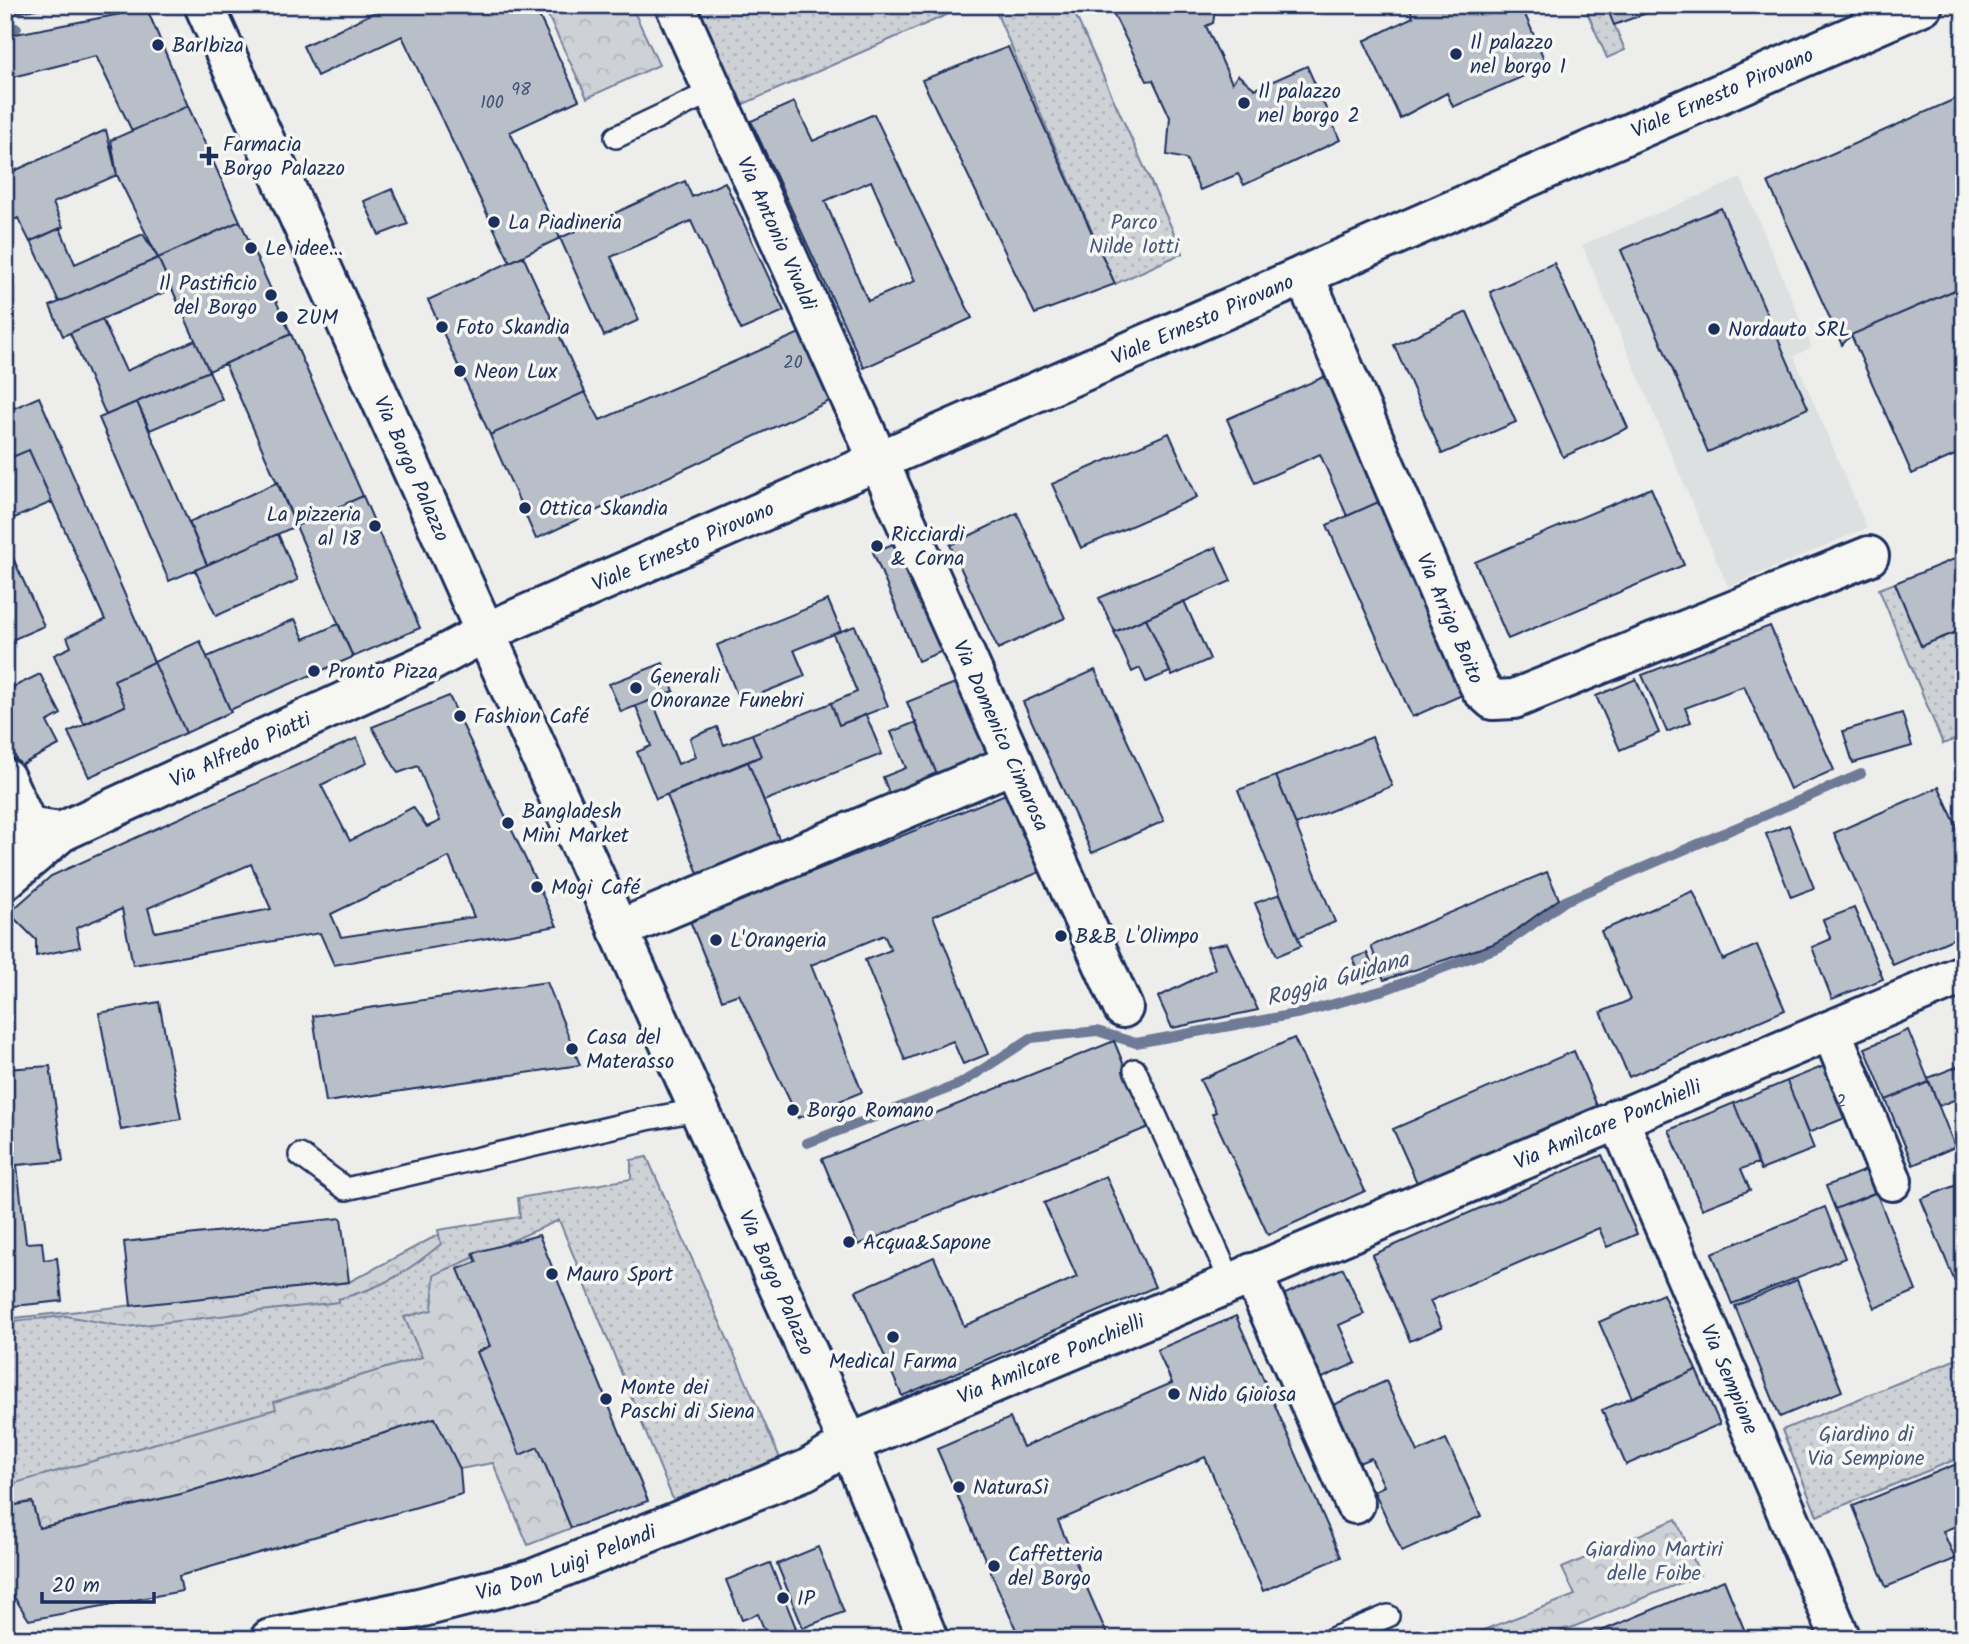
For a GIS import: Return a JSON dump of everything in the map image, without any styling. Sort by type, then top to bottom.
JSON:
[{"type":"street","name":"Via Borgo Palazzo","points":[[204,5],[849,1444],[929,1639]]},
{"type":"street","name":"Via Antonio Vivaldi","points":[[675,5],[880,460]]},
{"type":"street","name":"Viale Ernesto Pirovano","points":[[484,633],[1923,5]]},
{"type":"street","name":"Via Arrigo Boito","points":[[1304,275],[1473,672],[1482,689],[1493,700],[1514,699],[1869,556]]},
{"type":"street","name":"Via Domenico Cimarosa","points":[[880,460],[1123,1008]]},
{"type":"street","name":"Via Alfredo Piatti","points":[[5,880],[31,827],[430,662],[484,633]]},
{"type":"street","points":[[618,930],[1014,763]]},
{"type":"street","points":[[5,778],[31,827]]},
{"type":"street","name":"Via Amilcare Ponchielli","points":[[849,1444],[1964,974]]},
{"type":"street","points":[[1830,1030],[1892,1181]]},
{"type":"street","name":"Via Sempione","points":[[1618,1118],[1841,1639]]},
{"type":"street","points":[[1242,1278],[1355,1504]]},
{"type":"street","name":"Via Don Luigi Pelandi","points":[[270,1639],[423,1607],[533,1579],[806,1470],[849,1444]]},
{"type":"lane","points":[[616,136],[713,90]]},
{"type":"lane","points":[[1135,1070],[1242,1278]]},
{"type":"lane","points":[[300,1155],[346,1189],[647,1119],[698,1110]]},
{"type":"lane","points":[[1332,1639],[1388,1616]]},
{"type":"shaded area","points":[[1741,178],[1812,347],[1794,356],[1867,528],[1728,587],[1582,245]]},
{"type":"green space","points":[[543,5],[631,5],[659,65],[587,98]]},
{"type":"green space","points":[[695,5],[969,5],[739,106]]},
{"type":"green space","name":"Parco Nilde Iotti","points":[[993,5],[1071,5],[1183,253],[1115,284]]},
{"type":"green space","points":[[1584,5],[1606,5],[1625,50],[1607,58]]},
{"type":"green space","points":[[1895,583],[1921,646],[1964,629],[1964,736],[1943,744],[1879,589]]},
{"type":"green space","points":[[647,1157],[780,1458],[674,1502],[559,1220],[434,1275],[432,1310],[404,1317],[422,1357],[274,1402],[276,1409],[5,1486],[5,1322],[66,1316],[126,1327],[338,1302],[338,1299],[393,1278],[416,1263],[441,1244],[438,1230],[520,1217],[518,1198],[631,1179],[631,1160]]},
{"type":"green space","points":[[481,1224],[473,1253],[477,1262],[459,1269],[490,1346],[478,1352],[520,1454],[538,1447],[571,1528],[528,1545],[493,1463],[460,1469],[434,1418],[182,1494],[39,1528],[32,1502],[5,1507],[5,1319],[349,1282],[436,1236]]},
{"type":"green space","name":"Giardino di Via Sempione","points":[[1964,1356],[1964,1456],[1817,1516],[1782,1430]]},
{"type":"green space","name":"Giardino Martiri delle Foibe","points":[[1676,1519],[1700,1575],[1544,1639],[1460,1639],[1575,1595],[1562,1568]]},
{"type":"building","points":[[5,5],[57,5],[5,15]]},
{"type":"building","points":[[390,5],[534,5],[579,100],[510,132],[560,238],[510,262],[402,36],[317,76],[303,46]]},
{"type":"building","name":"Il palazzo nel borgo 2","points":[[1109,5],[1216,5],[1213,23],[1206,26],[1232,83],[1238,75],[1255,89],[1307,66],[1340,140],[1244,185],[1238,174],[1200,190],[1186,159],[1167,155],[1170,117],[1153,80],[1147,81]]},
{"type":"building","name":"Il palazzo nel borgo 1","points":[[1408,5],[1521,5],[1547,66],[1453,107],[1447,93],[1400,118],[1364,41],[1413,17]]},
{"type":"building","points":[[1606,5],[1666,5],[1666,6],[1614,25]]},
{"type":"building","points":[[147,9],[188,106],[132,131],[96,56],[5,79],[5,36]]},
{"type":"building","points":[[1008,47],[1115,284],[1035,314],[922,80]]},
{"type":"building","points":[[1964,95],[1964,286],[1851,335],[1842,345],[1768,182]]},
{"type":"building","points":[[794,102],[813,141],[874,114],[972,318],[864,368],[751,121]],"holes":[[[871,181],[915,281],[868,301],[825,201]]]},
{"type":"building","points":[[188,106],[240,221],[158,258],[117,175],[111,140]]},
{"type":"building","points":[[106,130],[117,175],[53,203],[63,227],[30,242],[18,218],[11,221],[5,209],[5,175]]},
{"type":"building","points":[[685,181],[692,197],[725,182],[784,311],[741,330],[691,221],[611,257],[639,320],[604,336],[560,238]]},
{"type":"building","points":[[392,189],[408,224],[379,235],[364,201]]},
{"type":"building","name":"Nordauto SRL","points":[[1721,208],[1808,408],[1708,452],[1621,250]]},
{"type":"building","points":[[240,221],[291,334],[209,371],[158,258]]},
{"type":"building","points":[[60,228],[75,264],[143,234],[158,258],[59,302],[31,241]]},
{"type":"building","points":[[523,256],[585,392],[490,435],[428,300]]},
{"type":"building","points":[[158,258],[172,289],[63,336],[50,306]]},
{"type":"building","points":[[1554,263],[1628,428],[1563,457],[1490,292]]},
{"type":"building","points":[[1955,290],[1964,309],[1964,451],[1912,474],[1851,335]]},
{"type":"building","points":[[1467,312],[1516,422],[1442,454],[1394,345]]},
{"type":"building","points":[[102,319],[126,371],[195,340],[209,371],[106,415],[70,333]]},
{"type":"building","points":[[802,332],[834,399],[536,539],[490,435],[585,392],[600,420]]},
{"type":"building","points":[[291,334],[363,496],[296,526],[225,364]]},
{"type":"building","points":[[209,371],[222,399],[150,430],[137,402]]},
{"type":"building","points":[[1328,375],[1383,500],[1347,516],[1320,454],[1255,483],[1227,419]]},
{"type":"building","points":[[39,397],[154,662],[114,680],[125,706],[84,724],[54,655],[71,647],[67,637],[105,620],[29,450],[5,460],[5,412]]},
{"type":"building","points":[[137,402],[207,565],[169,581],[99,418]]},
{"type":"building","points":[[1169,433],[1197,497],[1081,548],[1052,484]]},
{"type":"building","points":[[29,450],[52,502],[5,522],[5,460]]},
{"type":"building","points":[[278,482],[296,526],[207,565],[189,522]]},
{"type":"building","points":[[1651,488],[1684,565],[1508,639],[1475,562]]},
{"type":"building","points":[[363,496],[420,628],[353,657],[296,526]]},
{"type":"building","points":[[1383,500],[1469,692],[1412,717],[1327,525]]},
{"type":"building","points":[[1017,513],[1065,618],[998,649],[950,545]]},
{"type":"building","points":[[278,534],[298,580],[216,616],[195,570]]},
{"type":"building","points":[[903,540],[948,649],[918,661],[873,552]]},
{"type":"building","points":[[1216,547],[1231,581],[1115,632],[1099,598]]},
{"type":"building","points":[[1964,555],[1964,629],[1921,646],[1895,583]]},
{"type":"building","points":[[13,558],[44,626],[5,643],[5,562]]},
{"type":"building","points":[[828,600],[841,631],[794,650],[805,676],[740,702],[717,645]]},
{"type":"building","points":[[1184,601],[1210,659],[1172,676],[1146,618]]},
{"type":"building","points":[[1146,618],[1170,672],[1146,682],[1140,668],[1132,672],[1114,632]]},
{"type":"building","points":[[295,619],[304,639],[338,624],[353,657],[230,710],[207,657]]},
{"type":"building","points":[[855,626],[888,706],[839,725],[831,703],[857,692],[833,634]]},
{"type":"building","points":[[1770,626],[1834,770],[1790,789],[1744,686],[1685,708],[1691,722],[1667,732],[1642,675]]},
{"type":"building","points":[[200,641],[231,712],[186,733],[154,662]]},
{"type":"building","points":[[154,662],[186,733],[89,777],[68,732],[125,706],[114,680]]},
{"type":"building","points":[[663,663],[674,691],[621,712],[609,684]]},
{"type":"building","points":[[1095,670],[1164,821],[1092,853],[1023,702]]},
{"type":"building","points":[[40,674],[61,714],[47,722],[59,745],[19,766],[5,732],[5,691]]},
{"type":"building","points":[[1636,679],[1659,733],[1620,750],[1596,696]]},
{"type":"building","points":[[960,681],[993,760],[940,782],[907,702]]},
{"type":"building","points":[[449,696],[557,926],[334,965],[320,933],[133,965],[122,909],[76,928],[80,947],[36,956],[36,940],[9,913],[51,876],[357,738],[367,763],[321,785],[350,841],[413,807],[427,827],[440,821],[418,766],[398,773],[372,727]],"holes":[[[449,857],[474,917],[341,937],[331,914]],[[251,864],[271,909],[155,932],[148,908]]]},
{"type":"building","points":[[652,700],[678,764],[696,757],[690,738],[717,727],[724,745],[752,734],[761,756],[656,799],[637,752],[651,746],[636,706]]},
{"type":"building","points":[[831,703],[839,725],[866,715],[882,754],[764,801],[748,762],[761,756],[752,734]]},
{"type":"building","points":[[1902,713],[1912,746],[1853,763],[1843,731]]},
{"type":"building","points":[[916,722],[940,782],[892,801],[883,777],[906,768],[891,732]]},
{"type":"building","points":[[1372,737],[1392,786],[1296,825],[1276,776]]},
{"type":"building","points":[[748,762],[783,849],[701,881],[667,795]]},
{"type":"building","points":[[1276,776],[1335,922],[1298,938],[1238,790]]},
{"type":"building","points":[[1939,787],[1964,843],[1964,934],[1893,965],[1834,833]]},
{"type":"building","points":[[1008,793],[1040,872],[933,916],[988,1054],[963,1064],[953,1041],[905,1060],[865,960],[891,950],[884,935],[811,965],[862,1092],[798,1118],[739,994],[722,1000],[690,921]]},
{"type":"building","points":[[1789,825],[1814,888],[1791,897],[1766,834]]},
{"type":"building","points":[[1547,872],[1559,899],[1508,936],[1493,944],[1384,980],[1371,946]]},
{"type":"building","points":[[1693,891],[1723,960],[1757,945],[1785,1010],[1629,1077],[1601,1012],[1630,1000],[1601,931]]},
{"type":"building","points":[[1280,894],[1301,946],[1277,956],[1255,903]]},
{"type":"building","points":[[1854,908],[1883,979],[1832,999],[1812,947],[1831,939],[1823,920]]},
{"type":"building","points":[[1227,943],[1258,1010],[1172,1028],[1158,997],[1215,969],[1207,947]]},
{"type":"building","points":[[1367,953],[1377,977],[1363,983],[1353,958]]},
{"type":"building","points":[[547,982],[580,1065],[326,1102],[313,1016]]},
{"type":"building","points":[[159,1002],[181,1119],[121,1130],[99,1013]]},
{"type":"building","points":[[1908,1030],[1929,1082],[1886,1100],[1865,1048]]},
{"type":"building","points":[[1294,1038],[1365,1191],[1268,1235],[1212,1114],[1216,1112],[1200,1080]]},
{"type":"building","points":[[1114,1041],[1149,1127],[858,1245],[822,1159]]},
{"type":"building","points":[[1574,1051],[1598,1108],[1418,1185],[1393,1129]]},
{"type":"building","points":[[1839,1060],[1860,1112],[1808,1133],[1787,1081]]},
{"type":"building","points":[[1964,1064],[1964,1096],[1939,1106],[1928,1078]]},
{"type":"building","points":[[50,1066],[63,1161],[17,1165],[26,1243],[42,1242],[44,1260],[57,1258],[62,1301],[5,1307],[5,1069]]},
{"type":"building","points":[[1787,1081],[1814,1149],[1761,1170],[1734,1103]]},
{"type":"building","points":[[1929,1082],[1955,1147],[1913,1165],[1886,1100]]},
{"type":"building","points":[[1734,1103],[1758,1163],[1741,1169],[1750,1190],[1702,1209],[1669,1130]]},
{"type":"building","points":[[1602,1155],[1637,1234],[1607,1247],[1599,1228],[1430,1301],[1442,1327],[1410,1341],[1372,1255]]},
{"type":"building","points":[[1878,1165],[1888,1188],[1835,1209],[1826,1186]]},
{"type":"building","points":[[1106,1176],[1155,1287],[902,1396],[856,1291],[934,1257],[964,1326],[1077,1277],[1044,1203]]},
{"type":"building","points":[[1964,1182],[1964,1304],[1921,1199]]},
{"type":"building","points":[[1876,1192],[1916,1291],[1875,1308],[1835,1209]]},
{"type":"building","points":[[1825,1207],[1845,1258],[1732,1304],[1712,1253]]},
{"type":"building","points":[[341,1218],[349,1282],[131,1306],[124,1242]]},
{"type":"building","points":[[539,1235],[648,1501],[571,1528],[538,1447],[520,1455],[477,1352],[490,1346],[458,1269],[477,1262],[473,1253]]},
{"type":"building","points":[[1343,1268],[1364,1314],[1339,1325],[1356,1363],[1320,1379],[1283,1295]]},
{"type":"building","points":[[1797,1280],[1842,1391],[1780,1417],[1735,1306]]},
{"type":"building","points":[[1663,1294],[1696,1370],[1632,1398],[1599,1322]]},
{"type":"building","points":[[1236,1316],[1341,1557],[1263,1591],[1205,1457],[1058,1521],[1109,1639],[1020,1639],[937,1449],[1010,1418],[1023,1447],[1172,1383],[1157,1350]]},
{"type":"building","points":[[1696,1370],[1720,1424],[1626,1465],[1602,1410]]},
{"type":"building","points":[[1386,1381],[1418,1452],[1446,1439],[1481,1516],[1402,1552],[1374,1491],[1384,1486],[1371,1458],[1359,1463],[1333,1405]]},
{"type":"building","points":[[435,1418],[460,1469],[462,1494],[179,1576],[182,1591],[29,1620],[14,1597],[5,1599],[5,1507],[32,1502],[39,1528],[181,1494]]},
{"type":"building","points":[[1964,1461],[1964,1523],[1943,1531],[1955,1559],[1886,1587],[1853,1506]]},
{"type":"building","points":[[818,1547],[844,1612],[803,1628],[777,1564]]},
{"type":"building","points":[[770,1563],[796,1628],[768,1639],[758,1614],[742,1620],[726,1580]]},
{"type":"building","points":[[1724,1580],[1748,1639],[1582,1639]]},
{"type":"building","points":[[535,1628],[539,1639],[509,1639]]},
{"type":"waterway","name":"Roggia Guidana","points":[[5,29],[17,28]]},
{"type":"waterway","name":"Roggia Guidana","points":[[807,1143],[960,1084],[1031,1038],[1097,1031],[1136,1043],[1301,1013],[1384,990],[1502,946],[1565,901],[1861,774]]},
{"type":"place","name":"BarIbiza","points":[[158,45]]},
{"type":"place","name":"Il palazzo nel borgo 1","points":[[1456,54]]},
{"type":"place","name":"Il palazzo nel borgo 2","points":[[1244,103]]},
{"type":"place","name":"Farmacia Borgo Palazzo","points":[[209,156]]},
{"type":"place","name":"La Piadineria","points":[[494,222]]},
{"type":"place","name":"Le idee…","points":[[251,248]]},
{"type":"place","name":"Il Pastificio del Borgo","points":[[271,295]]},
{"type":"place","name":"ZUM","points":[[282,317]]},
{"type":"place","name":"Foto Skandia","points":[[442,327]]},
{"type":"place","name":"Nordauto SRL","points":[[1714,329]]},
{"type":"place","name":"Neon Lux","points":[[460,371]]},
{"type":"place","name":"Ottica Skandia","points":[[525,508]]},
{"type":"place","name":"La pizzeria al 18","points":[[375,526]]},
{"type":"place","name":"Ricciardi & Corna","points":[[877,546]]},
{"type":"place","name":"Pronto Pizza","points":[[314,671]]},
{"type":"place","name":"Generali Onoranze Funebri","points":[[636,688]]},
{"type":"place","name":"Fashion Café","points":[[460,716]]},
{"type":"place","name":"Bangladesh Mini Market","points":[[508,823]]},
{"type":"place","name":"Mogi Café","points":[[537,887]]},
{"type":"place","name":"B&B L'Olimpo","points":[[1061,936]]},
{"type":"place","name":"L'Orangeria","points":[[716,940]]},
{"type":"place","name":"Casa del Materasso","points":[[572,1049]]},
{"type":"place","name":"Borgo Romano","points":[[793,1110]]},
{"type":"place","name":"Acqua&Sapone","points":[[849,1242]]},
{"type":"place","name":"Mauro Sport","points":[[552,1274]]},
{"type":"place","name":"Medical Farma","points":[[893,1337]]},
{"type":"place","name":"Nido Gioiosa","points":[[1174,1394]]},
{"type":"place","name":"Monte dei Paschi di Siena","points":[[606,1399]]},
{"type":"place","name":"NaturaSì","points":[[959,1487]]},
{"type":"place","name":"Caffetteria del Borgo","points":[[994,1566]]},
{"type":"place","name":"IP","points":[[783,1598]]}]
